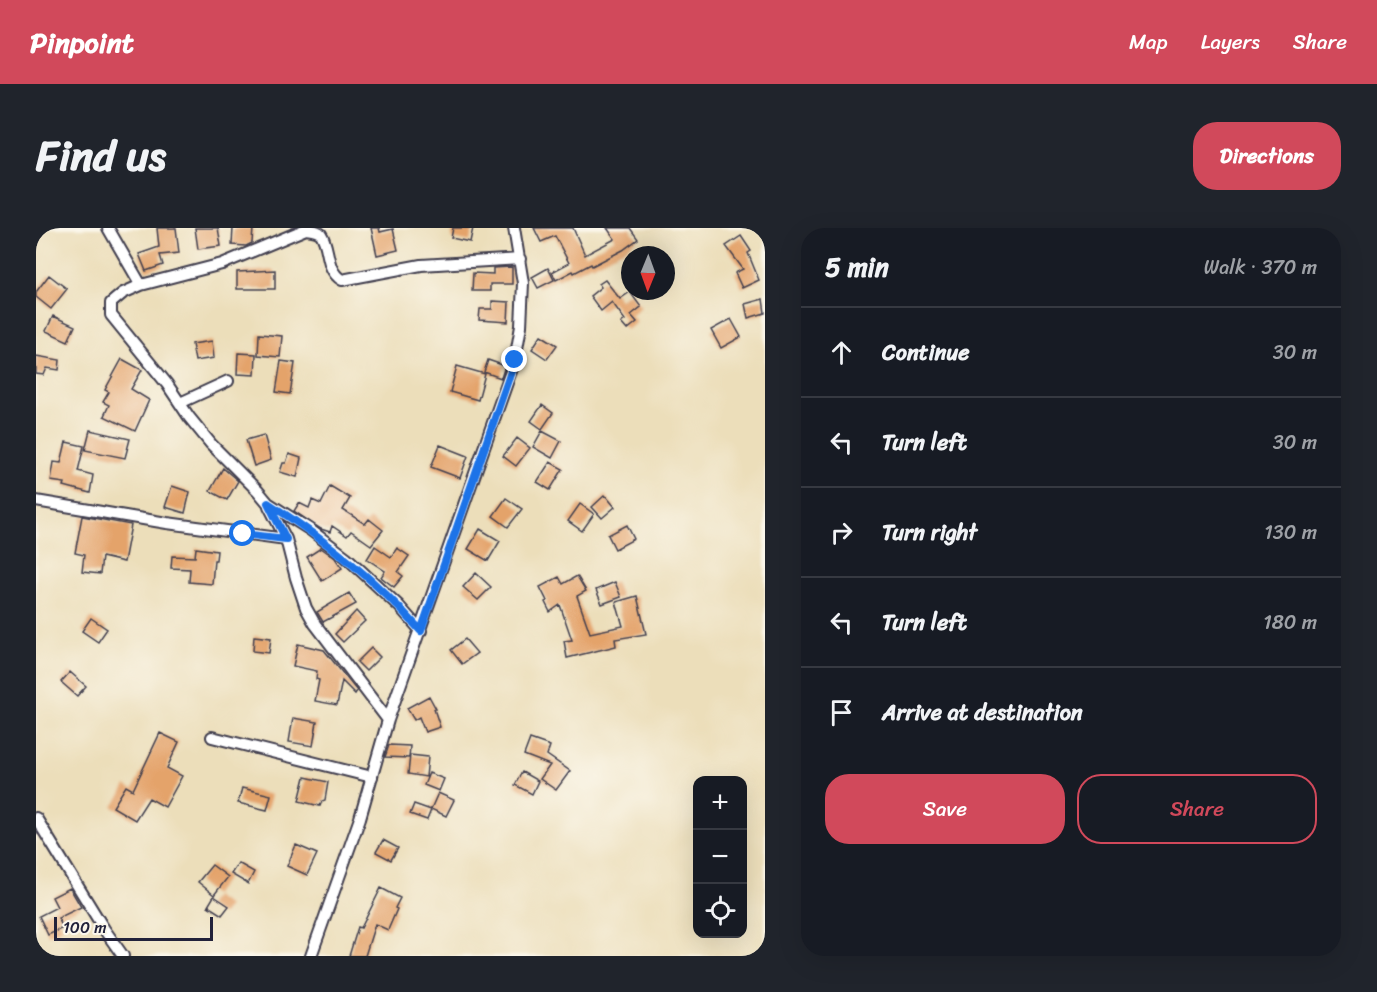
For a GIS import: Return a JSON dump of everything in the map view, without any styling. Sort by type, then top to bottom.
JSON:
[{"type":"street","points":[[108,228],[141,285]]},
{"type":"street","points":[[311,956],[360,818],[388,720],[515,360],[523,305],[523,283],[514,228]]},
{"type":"street","points":[[388,720],[315,624],[302,598],[286,539],[268,503],[211,444],[167,384],[111,315],[109,309],[111,303],[123,293],[141,285],[222,264],[306,229],[315,230],[320,234],[330,264],[342,280],[422,265],[520,259]]},
{"type":"street","points":[[180,403],[228,381]]},
{"type":"street","points":[[36,501],[167,523],[286,539]]},
{"type":"street","points":[[268,503],[318,536],[346,558],[399,606],[421,631]]},
{"type":"street","points":[[212,737],[372,777]]},
{"type":"street","points":[[36,818],[123,956]]},
{"type":"building","points":[[157,228],[176,228],[179,253],[160,255],[163,265],[146,271],[139,254],[159,247]]},
{"type":"building","points":[[195,228],[218,228],[221,246],[198,249]]},
{"type":"building","points":[[233,228],[253,228],[252,243],[246,246],[232,245]]},
{"type":"building","points":[[371,228],[379,228],[380,232],[393,229],[398,250],[377,255]]},
{"type":"building","points":[[453,228],[473,228],[470,242],[451,238]]},
{"type":"building","points":[[534,228],[573,228],[585,255],[615,239],[607,228],[630,228],[638,239],[628,246],[621,246],[621,251],[592,266],[591,264],[574,273],[573,271],[556,280],[552,272],[569,263],[555,236],[541,242]]},
{"type":"building","points":[[741,236],[751,251],[748,253],[759,280],[742,288],[735,273],[743,269],[726,246]]},
{"type":"building","points":[[512,267],[512,284],[490,284],[490,291],[472,291],[473,273],[493,274],[493,268]]},
{"type":"building","points":[[548,268],[554,280],[538,288],[532,277]]},
{"type":"building","points":[[275,270],[275,289],[237,289],[237,272]]},
{"type":"building","points":[[49,275],[67,289],[51,309],[36,297],[36,292]]},
{"type":"building","points":[[605,280],[621,300],[636,300],[641,307],[631,315],[637,322],[627,330],[621,323],[625,320],[612,302],[601,311],[590,296],[601,287],[599,284]]},
{"type":"building","points":[[763,299],[765,313],[748,318],[745,304]]},
{"type":"building","points":[[492,301],[509,302],[508,322],[479,320],[480,309],[492,309]]},
{"type":"building","points":[[53,316],[75,326],[68,341],[46,331]]},
{"type":"building","points":[[731,319],[741,337],[721,348],[711,330]]},
{"type":"building","points":[[259,334],[282,336],[280,357],[258,355]]},
{"type":"building","points":[[541,335],[557,345],[547,359],[532,349]]},
{"type":"building","points":[[212,341],[214,358],[195,361],[192,344]]},
{"type":"building","points":[[238,353],[256,354],[255,375],[237,374]]},
{"type":"building","points":[[36,356],[60,360],[59,370],[47,368],[44,375],[36,374]]},
{"type":"building","points":[[122,359],[142,370],[131,389],[149,400],[135,431],[104,416],[109,405],[103,402],[109,392],[105,390]]},
{"type":"building","points":[[488,360],[505,366],[501,378],[484,372]]},
{"type":"building","points":[[281,361],[295,363],[290,394],[276,392]]},
{"type":"building","points":[[457,366],[485,374],[478,400],[450,392]]},
{"type":"building","points":[[542,405],[553,413],[542,429],[531,421]]},
{"type":"building","points":[[90,430],[130,439],[125,458],[85,450]]},
{"type":"building","points":[[542,431],[561,441],[552,458],[533,447]]},
{"type":"building","points":[[264,435],[271,460],[254,466],[246,440]]},
{"type":"building","points":[[517,438],[530,448],[516,466],[503,456]]},
{"type":"building","points":[[66,442],[84,446],[78,471],[93,475],[90,493],[64,486],[65,483],[51,481],[54,462],[61,463]]},
{"type":"building","points":[[440,445],[468,456],[460,478],[431,467]]},
{"type":"building","points":[[289,454],[301,458],[297,477],[280,472]]},
{"type":"building","points":[[550,462],[563,469],[550,490],[537,482]]},
{"type":"building","points":[[223,468],[238,481],[227,500],[210,491]]},
{"type":"building","points":[[172,486],[190,492],[185,513],[165,507]]},
{"type":"building","points":[[330,486],[350,498],[343,510],[365,524],[369,519],[383,530],[371,545],[351,531],[347,536],[332,526],[330,532],[321,529],[294,511],[299,503],[309,508],[312,500],[321,504]]},
{"type":"building","points":[[605,495],[615,507],[602,518],[592,507]]},
{"type":"building","points":[[506,498],[522,509],[508,527],[493,516]]},
{"type":"building","points":[[580,504],[594,514],[582,531],[568,521]]},
{"type":"building","points":[[82,516],[131,525],[124,562],[102,557],[100,574],[82,572],[84,555],[75,553]]},
{"type":"building","points":[[627,525],[634,539],[615,549],[608,535]]},
{"type":"building","points":[[480,529],[500,541],[488,561],[468,549]]},
{"type":"building","points":[[375,546],[391,557],[397,548],[409,556],[398,572],[403,576],[394,587],[381,577],[385,571],[367,559]]},
{"type":"building","points":[[196,548],[217,551],[212,584],[189,582],[190,569],[171,568],[172,556],[195,557]]},
{"type":"building","points":[[321,548],[335,558],[342,568],[322,581],[307,557]]},
{"type":"building","points":[[476,573],[491,587],[478,600],[463,587]]},
{"type":"building","points":[[577,576],[586,591],[577,596],[590,633],[623,626],[616,602],[637,596],[646,634],[615,639],[616,646],[567,658],[564,641],[572,640],[560,605],[550,612],[540,587],[559,577],[563,584]]},
{"type":"building","points":[[615,582],[621,597],[602,604],[596,590]]},
{"type":"building","points":[[349,593],[356,604],[323,622],[317,612]]},
{"type":"building","points":[[356,611],[365,621],[343,642],[335,634]]},
{"type":"building","points":[[91,618],[107,629],[98,642],[82,631]]},
{"type":"building","points":[[254,636],[271,638],[269,653],[253,651]]},
{"type":"building","points":[[465,639],[477,653],[462,664],[451,650]]},
{"type":"building","points":[[298,644],[324,650],[357,691],[355,694],[342,681],[337,705],[315,701],[319,680],[316,679],[317,671],[293,666]]},
{"type":"building","points":[[371,648],[380,657],[366,671],[357,662]]},
{"type":"building","points":[[70,672],[86,686],[77,696],[61,682]]},
{"type":"building","points":[[429,696],[436,709],[434,709],[440,727],[425,732],[419,717],[414,720],[407,708]]},
{"type":"building","points":[[293,718],[317,722],[313,746],[289,742]]},
{"type":"building","points":[[160,733],[179,742],[167,768],[182,776],[165,807],[149,798],[135,820],[113,807],[126,786],[133,790]]},
{"type":"building","points":[[530,739],[550,746],[547,755],[570,771],[556,790],[540,779],[550,765],[524,755]]},
{"type":"building","points":[[389,745],[410,746],[409,758],[385,757]]},
{"type":"building","points":[[410,755],[428,757],[426,777],[408,774]]},
{"type":"building","points":[[522,772],[538,781],[532,794],[515,785]]},
{"type":"building","points":[[429,773],[444,779],[439,791],[424,785]]},
{"type":"building","points":[[305,777],[328,782],[325,800],[320,806],[299,801]]},
{"type":"building","points":[[242,788],[271,795],[267,810],[238,803]]},
{"type":"building","points":[[438,793],[454,800],[446,816],[431,809]]},
{"type":"building","points":[[414,804],[431,810],[427,820],[410,814]]},
{"type":"building","points":[[383,840],[398,848],[391,860],[376,852]]},
{"type":"building","points":[[296,845],[317,854],[307,875],[287,866]]},
{"type":"building","points":[[238,863],[254,872],[248,884],[231,874]]},
{"type":"building","points":[[212,865],[228,877],[214,895],[198,882]]},
{"type":"building","points":[[70,888],[81,907],[58,918],[63,928],[48,935],[39,916],[57,907],[52,897]]},
{"type":"building","points":[[381,888],[400,898],[388,930],[375,924],[365,956],[349,956],[358,927],[361,928]]},
{"type":"building","points":[[214,896],[229,906],[222,915],[208,906]]},
{"type":"route","points":[[243,534],[286,539],[268,503],[309,529],[346,558],[399,606],[421,631],[515,360]]}]
